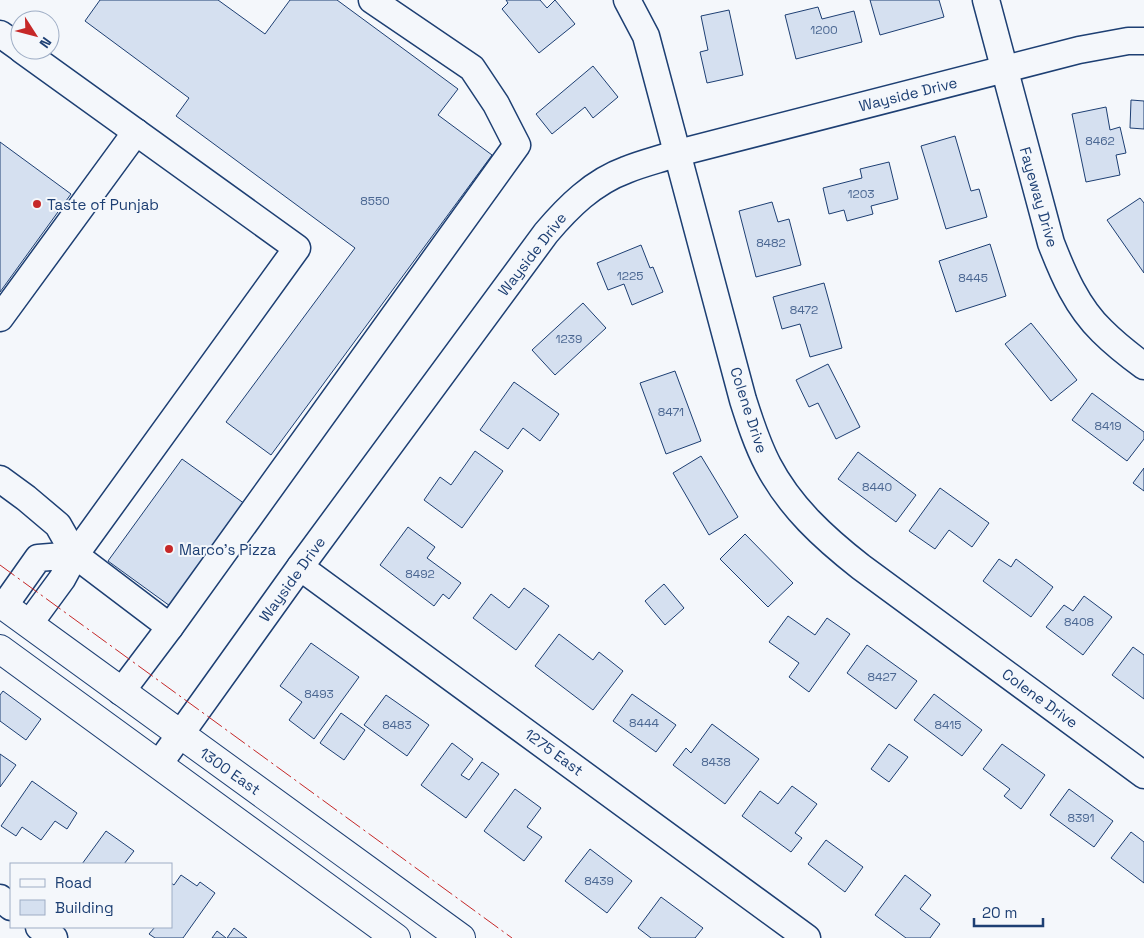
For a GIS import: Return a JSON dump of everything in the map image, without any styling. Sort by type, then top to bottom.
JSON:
[{"type":"main road","name":"1300 East","points":[[2,604],[460,938]]},
{"type":"main road","points":[[29,624],[0,650],[396,938]]},
{"type":"street","points":[[121,692],[170,627],[517,146],[496,104],[472,68],[372,0]]},
{"type":"street","name":"Colene Drive","points":[[627,0],[646,36],[754,434],[768,465],[788,496],[810,523],[854,562],[1144,775]]},
{"type":"street","name":"Fayeway Drive","points":[[986,0],[1051,243],[1064,275],[1080,304],[1100,330],[1144,366]]},
{"type":"street","name":"Wayside Drive","points":[[159,764],[300,567],[546,233],[569,206],[596,186],[625,170],[678,153],[1079,50],[1128,41],[1144,41]]},
{"type":"street","points":[[29,624],[62,579],[75,555],[297,248],[36,60]]},
{"type":"street","points":[[0,318],[136,132]]},
{"type":"street","points":[[0,479],[58,525],[75,555],[170,627]]},
{"type":"street","points":[[2,604],[38,558],[75,555]]},
{"type":"street","name":"1275 East","points":[[300,567],[807,938]]},
{"type":"street","points":[[40,928],[54,938]]},
{"type":"building","points":[[100,0],[218,0],[265,34],[290,0],[337,0],[458,89],[438,115],[492,155],[271,455],[226,422],[355,248],[176,116],[189,98],[85,21]]},
{"type":"building","points":[[506,0],[540,0],[547,8],[555,0],[575,24],[539,53],[502,9],[508,3]]},
{"type":"building","points":[[870,0],[939,0],[944,17],[880,35]]},
{"type":"building","points":[[818,7],[822,19],[854,11],[862,42],[796,59],[785,15]]},
{"type":"building","points":[[729,10],[743,75],[707,83],[700,52],[708,50],[701,16]]},
{"type":"building","points":[[593,66],[618,97],[593,118],[585,107],[552,134],[536,114]]},
{"type":"building","points":[[1131,100],[1144,101],[1144,129],[1130,128]]},
{"type":"building","points":[[1106,107],[1110,130],[1120,127],[1126,153],[1116,155],[1120,175],[1086,182],[1072,114]]},
{"type":"building","points":[[955,136],[971,191],[979,189],[987,217],[946,229],[921,146]]},
{"type":"building","points":[[0,142],[71,194],[0,292]]},
{"type":"building","points":[[889,162],[898,199],[871,206],[873,214],[847,221],[844,210],[829,214],[823,188],[862,178],[860,169]]},
{"type":"building","points":[[1140,198],[1144,203],[1144,273],[1107,220]]},
{"type":"building","points":[[772,202],[778,222],[789,219],[801,265],[756,277],[739,211]]},
{"type":"building","points":[[990,244],[1006,296],[956,312],[939,261]]},
{"type":"building","points":[[641,245],[650,268],[653,267],[663,292],[632,305],[624,284],[608,290],[597,263]]},
{"type":"building","points":[[824,283],[842,348],[810,357],[800,324],[782,329],[773,297]]},
{"type":"building","points":[[583,303],[606,328],[555,375],[532,350]]},
{"type":"building","points":[[1031,323],[1077,380],[1051,401],[1005,344]]},
{"type":"building","points":[[828,364],[860,427],[836,439],[818,403],[809,407],[796,380]]},
{"type":"building","points":[[675,371],[701,441],[666,454],[640,383]]},
{"type":"building","points":[[514,382],[559,414],[540,441],[523,428],[508,449],[480,430]]},
{"type":"building","points":[[1092,393],[1144,432],[1144,439],[1127,461],[1072,420]]},
{"type":"building","points":[[475,451],[503,471],[462,528],[424,500],[440,477],[451,485]]},
{"type":"building","points":[[858,452],[916,495],[896,522],[838,479]]},
{"type":"building","points":[[701,456],[738,517],[709,535],[673,473]]},
{"type":"building","points":[[182,459],[245,504],[170,606],[108,561]]},
{"type":"building","points":[[1144,468],[1144,491],[1133,483]]},
{"type":"building","points":[[940,488],[989,523],[972,547],[949,530],[935,549],[909,531]]},
{"type":"building","points":[[408,527],[435,547],[427,558],[461,583],[449,599],[443,594],[434,606],[380,565]]},
{"type":"building","points":[[745,534],[793,583],[768,607],[720,559]]},
{"type":"building","points":[[999,559],[1011,567],[1016,559],[1053,587],[1031,617],[983,581]]},
{"type":"building","points":[[664,584],[684,608],[665,625],[645,601]]},
{"type":"building","points":[[524,588],[549,606],[516,650],[473,618],[491,594],[509,608]]},
{"type":"building","points":[[1084,596],[1112,617],[1083,655],[1046,627],[1064,605],[1073,611]]},
{"type":"building","points":[[788,616],[815,635],[827,618],[850,634],[809,692],[789,677],[799,663],[769,642]]},
{"type":"building","points":[[559,634],[593,660],[599,652],[623,671],[593,710],[535,666]]},
{"type":"building","points":[[311,643],[359,677],[314,739],[289,720],[302,702],[280,686]]},
{"type":"building","points":[[867,645],[917,681],[896,709],[847,673]]},
{"type":"building","points":[[1133,647],[1144,655],[1144,699],[1112,675]]},
{"type":"building","points":[[3,691],[41,719],[26,740],[0,721],[0,695]]},
{"type":"building","points":[[632,694],[676,725],[656,752],[613,721]]},
{"type":"building","points":[[934,694],[982,730],[962,756],[914,720]]},
{"type":"building","points":[[386,695],[429,725],[407,756],[364,725]]},
{"type":"building","points":[[341,713],[365,730],[344,760],[320,743]]},
{"type":"building","points":[[712,724],[759,759],[725,804],[673,765],[686,748],[691,753]]},
{"type":"building","points":[[452,743],[473,759],[461,775],[469,780],[482,762],[499,774],[466,818],[421,785]]},
{"type":"building","points":[[889,744],[908,757],[889,782],[871,769]]},
{"type":"building","points":[[1002,744],[1045,775],[1021,809],[1004,796],[1010,789],[983,769]]},
{"type":"building","points":[[0,754],[16,765],[0,787]]},
{"type":"building","points":[[32,781],[77,813],[67,829],[55,821],[41,840],[22,827],[16,836],[1,826]]},
{"type":"building","points":[[792,786],[817,804],[795,833],[802,838],[791,852],[742,816],[760,791],[778,804]]},
{"type":"building","points":[[515,789],[541,808],[527,827],[542,837],[524,861],[484,831]]},
{"type":"building","points":[[1069,789],[1113,821],[1094,847],[1050,815]]},
{"type":"building","points":[[106,831],[134,851],[125,863],[83,863]]},
{"type":"building","points":[[1131,832],[1144,842],[1144,883],[1111,858]]},
{"type":"building","points":[[826,840],[863,867],[845,892],[808,864]]},
{"type":"building","points":[[590,849],[632,881],[607,913],[565,881]]},
{"type":"building","points":[[181,875],[197,886],[200,882],[215,893],[183,938],[155,938],[149,934],[154,928],[172,928],[172,884],[174,885]]},
{"type":"building","points":[[905,875],[931,895],[920,909],[940,924],[930,938],[906,938],[875,915]]},
{"type":"building","points":[[661,897],[703,928],[695,938],[651,938],[638,928]]},
{"type":"building","points":[[234,928],[247,938],[227,938]]},
{"type":"building","points":[[217,931],[226,938],[212,938]]},
{"type":"power","points":[[0,565],[512,938]]},
{"type":"place","name":"Taste of Punjab","points":[[37,204]]},
{"type":"place","name":"Marco's Pizza","points":[[169,549]]}]
